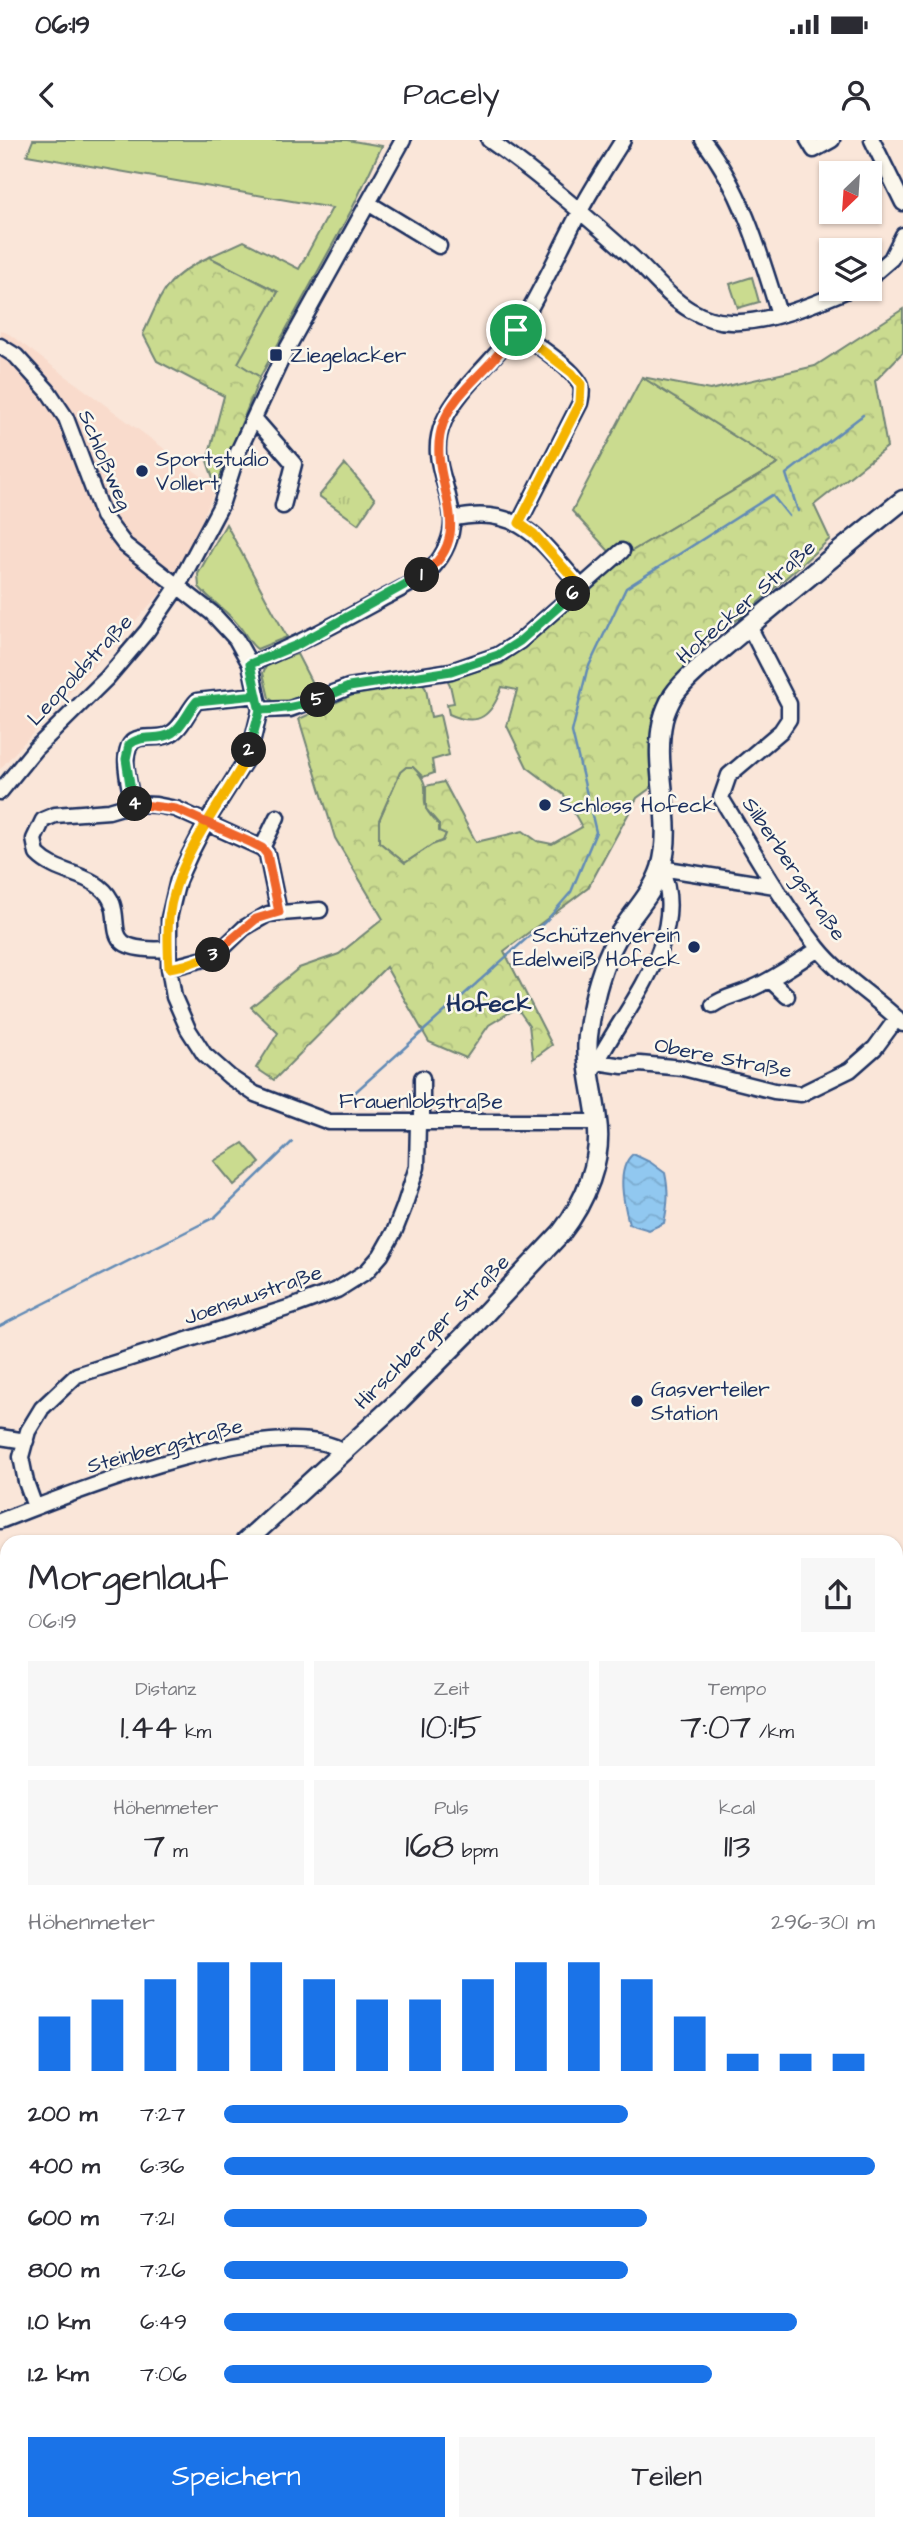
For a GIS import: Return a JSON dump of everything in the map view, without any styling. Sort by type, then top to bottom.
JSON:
[{"type":"main road","name":"Hofecker Straße","points":[[598,1122],[588,1038],[598,981],[617,938],[650,892],[661,868],[665,826],[659,745],[664,717],[674,695],[711,658],[903,500]]},
{"type":"main road","name":"Hirschberger Straße","points":[[253,1535],[466,1334],[561,1233],[575,1215],[590,1181],[598,1146],[598,1122]]},
{"type":"street","name":"Leopoldstraße","points":[[0,792],[35,749],[107,678],[142,637],[178,586],[221,505],[238,452],[282,358],[404,140]]},
{"type":"street","points":[[489,140],[530,169],[580,211],[691,311],[708,318],[731,322],[779,314],[819,300]]},
{"type":"street","points":[[250,664],[297,645],[411,583],[433,567],[446,548],[451,533],[452,519],[439,472],[437,446],[444,420],[516,330],[537,296],[580,211],[623,140]]},
{"type":"street","points":[[703,140],[734,187],[747,216],[779,314]]},
{"type":"street","points":[[808,140],[814,150],[832,140]]},
{"type":"street","points":[[872,140],[903,203]]},
{"type":"street","points":[[368,203],[439,246]]},
{"type":"street","points":[[882,267],[891,259],[903,235]]},
{"type":"street","points":[[516,330],[572,373],[581,384],[582,394],[580,403],[519,523]]},
{"type":"street","name":"Schloßweg","points":[[0,346],[16,356],[48,391],[66,418],[103,516],[125,545],[178,586]]},
{"type":"street","points":[[254,418],[294,464],[283,506]]},
{"type":"street","points":[[452,519],[466,516],[499,518],[519,523],[534,534],[581,587]]},
{"type":"street","points":[[133,804],[126,759],[129,745],[134,740],[169,735],[197,701],[258,703],[290,709],[349,687],[443,673],[475,664],[498,655],[520,641],[622,551]]},
{"type":"street","name":"Frauenlobstraße","points":[[178,586],[212,613],[236,639],[250,664],[258,703],[245,761],[206,823],[178,880],[169,918],[169,968],[174,997],[188,1029],[204,1054],[255,1094],[329,1122],[598,1122]]},
{"type":"street","name":"Silberbergstraße","points":[[749,626],[789,704],[789,719],[781,731],[729,775],[721,798],[775,886],[819,949],[847,977],[900,1021]]},
{"type":"street","points":[[168,949],[147,950],[124,944],[115,934],[110,901],[105,891],[97,884],[44,861],[34,847],[37,829],[43,820],[55,815],[108,811],[133,804],[176,809],[262,848],[267,854],[279,912]]},
{"type":"street","points":[[262,848],[277,817]]},
{"type":"street","points":[[661,868],[775,886]]},
{"type":"street","points":[[593,1070],[606,1043],[633,1003],[663,940],[669,899],[661,868]]},
{"type":"street","points":[[169,968],[208,958],[256,919],[279,912],[320,910]]},
{"type":"street","points":[[713,1005],[723,997],[739,994],[770,980],[819,949]]},
{"type":"street","points":[[770,980],[787,996]]},
{"type":"street","name":"Obere Straße","points":[[593,1070],[640,1063],[683,1068],[774,1091],[801,1094],[850,1070],[900,1021]]},
{"type":"street","name":"Joensuustraße","points":[[35,1507],[21,1457],[26,1441],[42,1408],[77,1374],[294,1306],[337,1290],[367,1271],[381,1255],[395,1230],[417,1167],[422,1078]]},
{"type":"street","points":[[0,1437],[26,1441]]},
{"type":"street","name":"Steinbergstraße","points":[[0,1521],[117,1477],[173,1461],[275,1439],[323,1442],[343,1451]]},
{"type":"shaded area","points":[[0,330],[216,487],[179,573],[0,769]]},
{"type":"green space","points":[[33,140],[347,140],[382,146],[351,211],[260,377],[237,363],[278,292],[209,257],[244,241],[299,269],[332,208],[27,155]]},
{"type":"green space","points":[[209,257],[278,292],[238,363],[260,377],[216,487],[207,461],[224,396],[157,361],[143,334],[167,288],[183,272]]},
{"type":"green space","points":[[752,277],[759,302],[738,308],[730,284]]},
{"type":"green space","points":[[903,309],[903,352],[875,381],[887,447],[814,505],[830,539],[744,615],[717,633],[691,660],[660,700],[652,738],[652,787],[637,798],[588,888],[504,951],[552,1045],[533,1059],[529,1025],[517,1008],[489,1025],[466,1058],[429,1042],[386,967],[274,1080],[256,1068],[278,1033],[251,1007],[299,968],[339,954],[383,919],[335,838],[299,719],[361,691],[422,683],[426,689],[431,717],[440,715],[449,755],[432,760],[434,773],[423,777],[413,767],[406,767],[400,772],[379,820],[379,842],[405,863],[443,841],[446,834],[439,831],[439,824],[426,809],[426,786],[444,782],[476,842],[523,831],[537,841],[552,844],[582,827],[564,795],[527,767],[507,726],[517,690],[502,687],[489,712],[469,720],[449,714],[447,704],[454,703],[447,679],[502,664],[617,560],[778,464],[642,377],[710,390],[815,366]]},
{"type":"green space","points":[[642,377],[778,464],[617,560],[572,511]]},
{"type":"green space","points":[[345,464],[375,499],[358,524],[319,496]]},
{"type":"green space","points":[[226,524],[287,637],[257,649],[233,619],[199,587],[198,574]]},
{"type":"green space","points":[[297,654],[316,691],[276,703],[269,698],[263,673],[267,664]]},
{"type":"green space","points":[[406,767],[413,767],[420,775],[425,786],[427,810],[446,834],[443,841],[405,863],[379,842],[379,820],[400,772]]},
{"type":"green space","points":[[243,1143],[260,1163],[234,1185],[214,1161]]},
{"type":"water","points":[[633,1154],[665,1173],[668,1198],[664,1223],[649,1230],[629,1224],[625,1207],[622,1187],[624,1168]]},
{"type":"waterway","points":[[798,511],[786,474],[863,415]]},
{"type":"waterway","points":[[343,1103],[546,921],[571,892],[596,832],[572,732],[587,670],[626,588],[772,495],[789,516]]},
{"type":"waterway","points":[[0,1326],[215,1217],[292,1142]]},
{"type":"place","name":"Ziegelacker","points":[[276,355]]},
{"type":"place","name":"Sportstudio Vollert","points":[[142,471]]},
{"type":"place","name":"Schloss Hofeck","points":[[545,805]]},
{"type":"place","name":"Schützenverein Edelweiß Hofeck","points":[[694,947]]},
{"type":"place","name":"Gasverteiler Station","points":[[637,1401]]},
{"type":"district","name":"Hofeck","points":[[489,1004]]},
{"type":"route","points":[[516,330],[444,420],[437,446],[439,472],[449,499],[451,533],[446,548],[433,567],[411,583],[297,645],[250,664],[260,710],[253,738],[245,761],[206,823],[178,880],[169,918],[169,968],[208,958],[256,919],[279,912],[267,854],[262,848],[206,823],[191,815],[176,809],[133,804],[126,759],[129,745],[134,740],[169,735],[182,723],[197,701],[256,695],[260,710],[290,709],[349,687],[451,671],[475,664],[498,655],[520,641],[581,587],[534,534],[519,523],[580,403],[581,384],[572,373],[516,330]]}]
